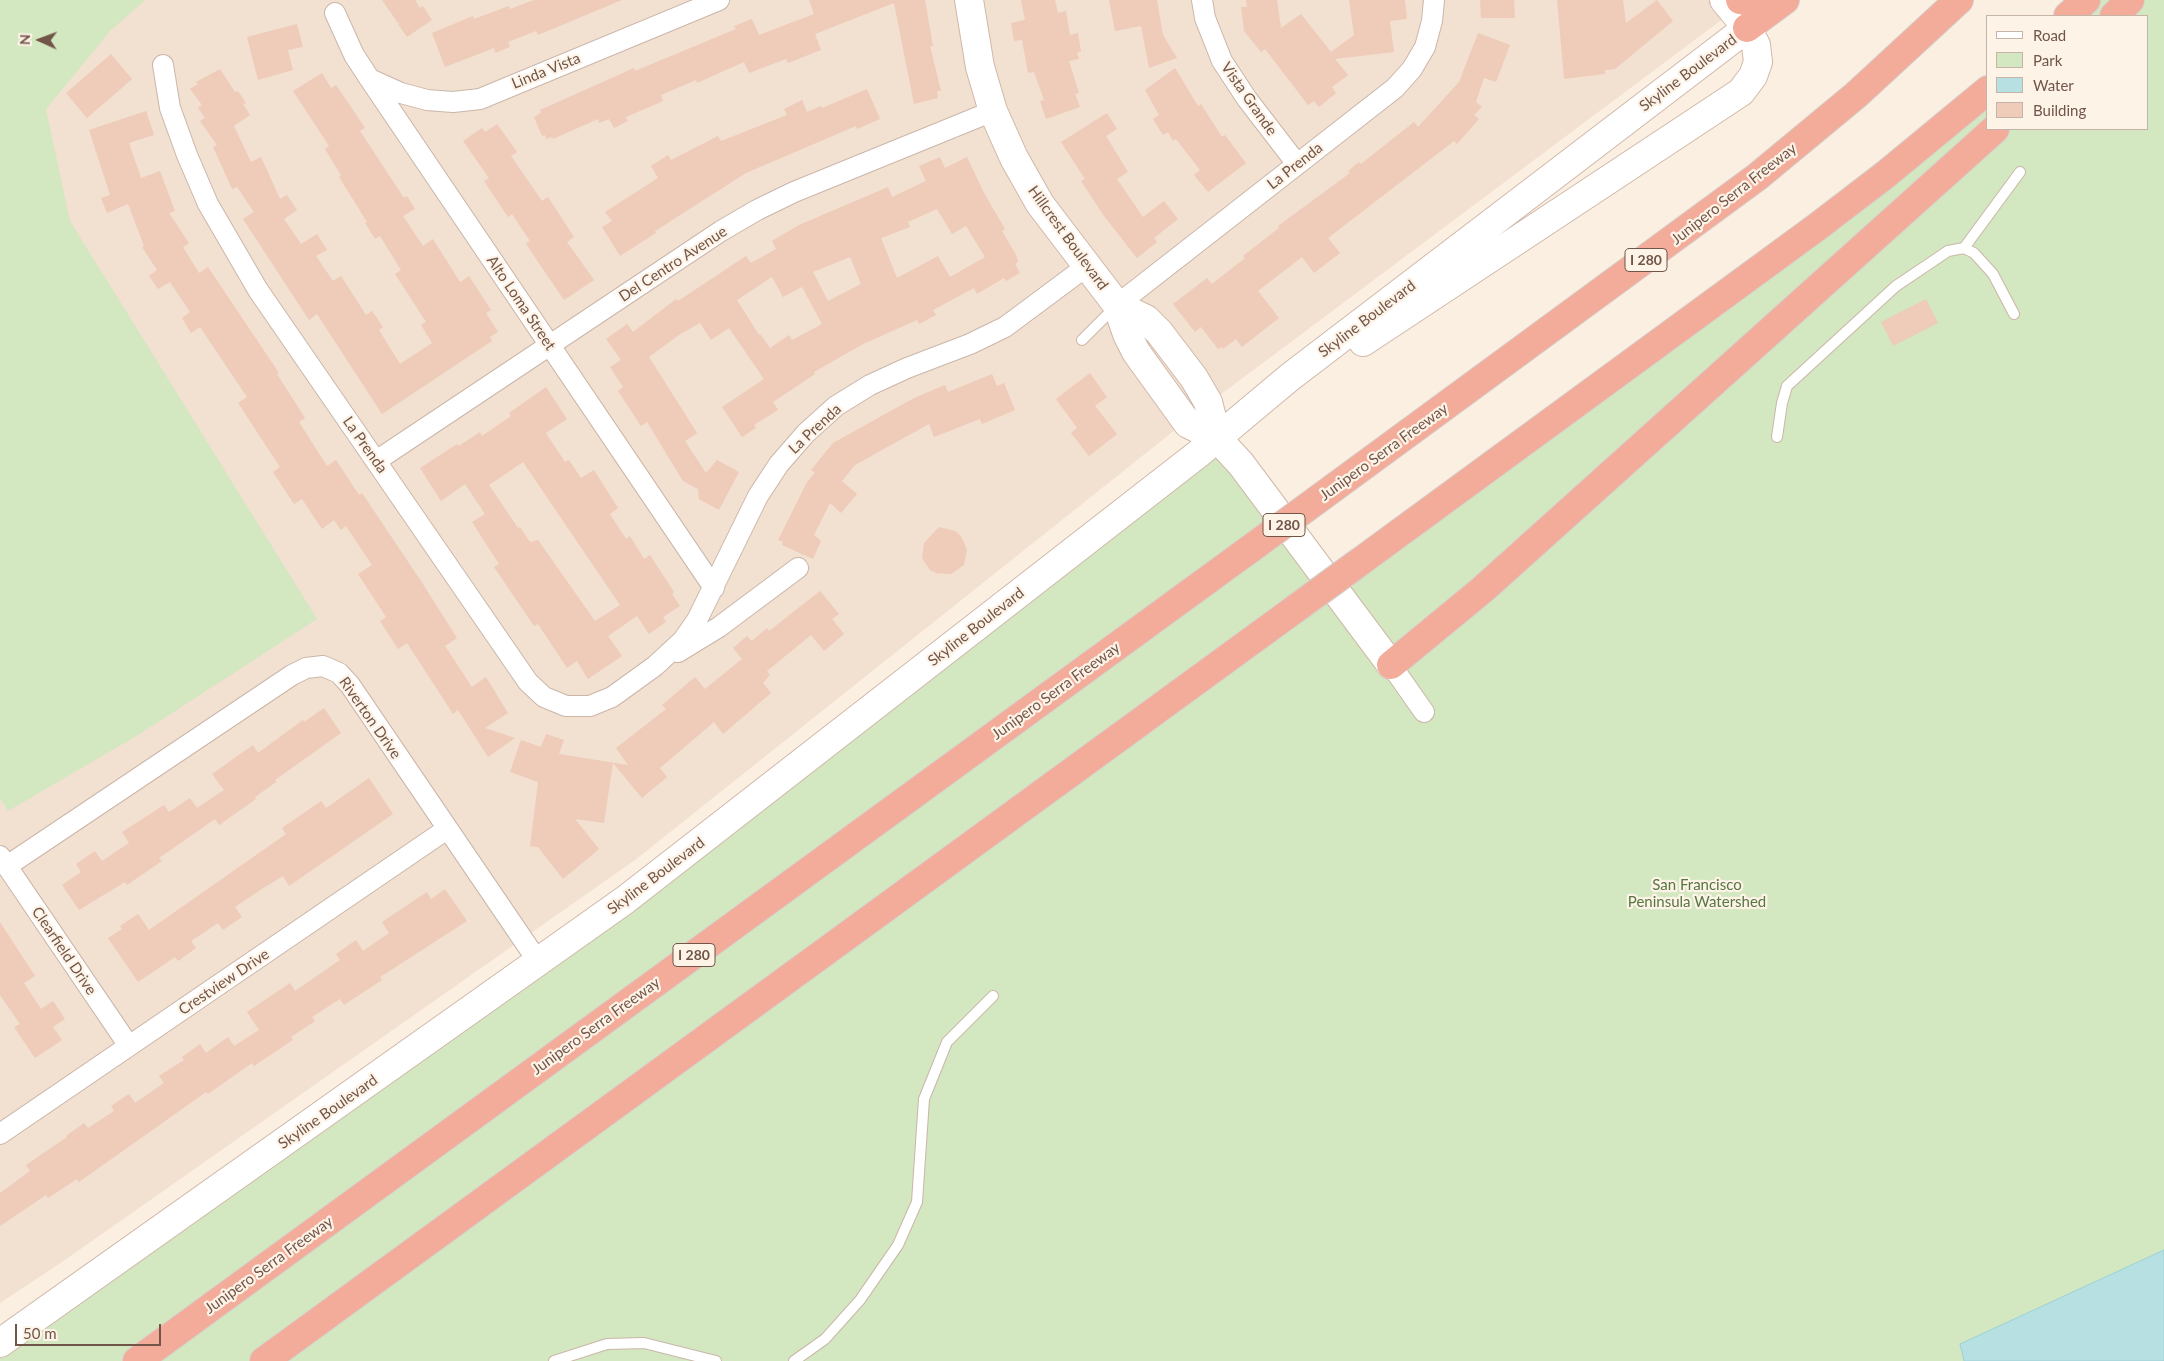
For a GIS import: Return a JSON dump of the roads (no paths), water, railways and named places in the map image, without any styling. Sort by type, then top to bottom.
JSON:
[{"type":"highway","points":[[1740,0],[1751,2],[1761,0]]},
{"type":"highway","points":[[1747,28],[1785,0]]},
{"type":"highway","name":"Junipero Serra Freeway","points":[[137,1361],[1737,192],[1856,95],[1959,0]]},
{"type":"highway","points":[[2069,15],[2086,0]]},
{"type":"highway","points":[[2115,15],[2130,0]]},
{"type":"highway","points":[[264,1361],[1817,227],[1986,92]]},
{"type":"highway","points":[[1391,665],[1482,590],[1994,130]]},
{"type":"main road","name":"Hillcrest Boulevard","points":[[969,0],[980,67],[993,111],[1014,158],[1040,204],[1117,305],[1146,319],[1159,332],[1194,378],[1208,402],[1217,438],[1241,464],[1391,665]]},
{"type":"main road","points":[[1724,0],[1747,28]]},
{"type":"main road","name":"Skyline Boulevard","points":[[0,1343],[539,963],[706,838],[1217,438],[1290,378],[1747,28],[1756,45],[1758,62],[1753,76],[1741,92],[1312,377],[1290,378]]},
{"type":"street","name":"Linda Vista","points":[[369,78],[401,94],[427,100],[453,102],[480,98],[719,0]]},
{"type":"street","name":"Vista Grande","points":[[1202,0],[1205,18],[1222,62],[1247,99],[1297,164]]},
{"type":"street","name":"La Prenda","points":[[1117,305],[1394,88],[1412,69],[1425,47],[1432,21],[1434,0]]},
{"type":"street","name":"Alto Loma Street","points":[[336,13],[354,55],[369,78],[714,588]]},
{"type":"street","name":"La Prenda","points":[[163,65],[170,108],[186,155],[208,204],[258,290],[528,682],[544,697],[566,706],[590,706],[612,697],[655,666],[719,627],[798,568]]},
{"type":"street","name":"Del Centro Avenue","points":[[376,461],[721,231],[757,210],[794,192],[993,111]]},
{"type":"street","name":"La Prenda","points":[[655,666],[683,640],[697,620],[758,496],[779,464],[806,433],[836,406],[870,385],[907,368],[970,344],[1005,327],[1087,266]]},
{"type":"street","points":[[1391,665],[1424,712]]},
{"type":"street","name":"Riverton Drive","points":[[3,861],[292,675],[306,668],[323,666],[339,673],[350,685],[539,963]]},
{"type":"street","name":"Crestview Drive","points":[[0,1134],[447,829]]},
{"type":"street","name":"Clearfield Drive","points":[[3,861],[129,1046]]},
{"type":"lane","points":[[1964,248],[2020,172]]},
{"type":"lane","points":[[1777,437],[1782,403],[1787,386],[1896,286],[1948,251],[1964,248],[1974,253],[1993,274],[2014,314]]},
{"type":"lane","points":[[1082,340],[1117,305]]},
{"type":"lane","points":[[794,1361],[825,1339],[860,1300],[898,1245],[917,1202],[924,1099],[947,1042],[994,996]]},
{"type":"lane","points":[[554,1361],[607,1344],[644,1343],[716,1361]]},
{"type":"water","points":[[2164,1250],[2164,1361],[1964,1361],[1960,1344]]},
{"type":"park label","name":"San Francisco Peninsula Watershed","points":[[1697,894]]}]
